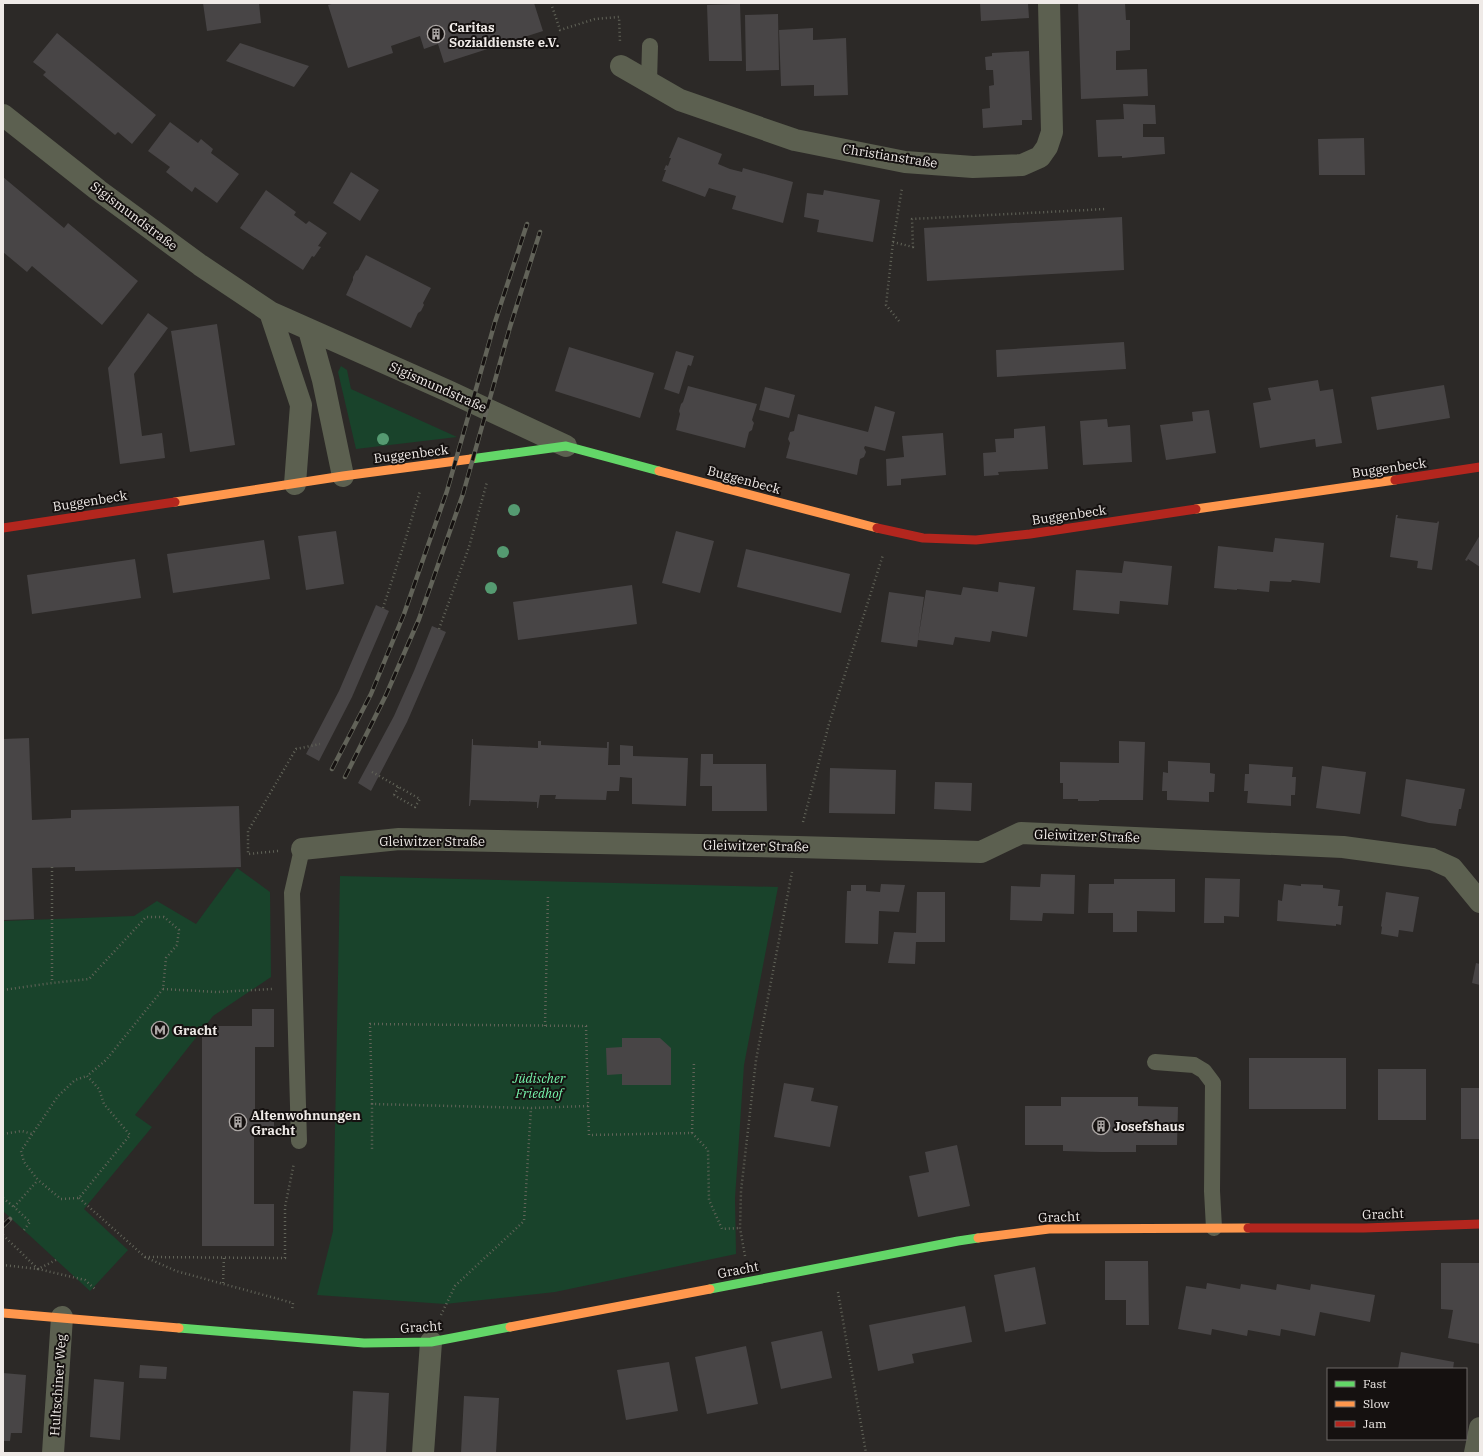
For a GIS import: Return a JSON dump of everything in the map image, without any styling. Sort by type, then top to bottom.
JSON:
[{"type":"street","name":"Christianstraße","points":[[621,66],[680,100],[795,140],[905,162],[973,167],[1022,165],[1040,157],[1047,147],[1052,132],[1049,3]]},
{"type":"street","name":"Sigismundstraße","points":[[3,115],[111,200],[200,265],[270,312],[448,391],[566,446]]},
{"type":"street","points":[[270,312],[301,405],[295,484]]},
{"type":"street","points":[[310,330],[323,380],[343,476]]},
{"type":"street","name":"Buggenbeck","points":[[3,528],[343,476],[566,446],[891,532],[923,538],[976,540],[1038,533],[1480,467]]},
{"type":"street","name":"Gleiwitzer Straße","points":[[302,849],[398,839],[980,852],[1021,833],[1343,847],[1432,859],[1452,868],[1480,902]]},
{"type":"street","name":"Gracht","points":[[3,1313],[364,1343],[431,1342],[958,1241],[1049,1229],[1364,1228],[1480,1224]]},
{"type":"street","name":"Hultschiner Weg","points":[[53,1453],[62,1317]]},
{"type":"street","points":[[423,1453],[431,1342]]},
{"type":"street","points":[[1475,1453],[1480,1428]]},
{"type":"lane","points":[[649,82],[650,46]]},
{"type":"lane","points":[[299,1141],[292,893],[302,849]]},
{"type":"lane","points":[[1155,1062],[1194,1065],[1204,1071],[1213,1083],[1212,1191],[1214,1228]]},
{"type":"path","points":[[551,3],[560,30],[595,18],[620,17],[621,66]]},
{"type":"path","points":[[898,321],[886,306],[893,242],[901,198]]},
{"type":"path","points":[[893,242],[913,247],[912,219],[1106,209]]},
{"type":"path","points":[[439,629],[469,547],[494,456]]},
{"type":"path","points":[[383,608],[405,541],[427,465]]},
{"type":"path","points":[[745,1257],[740,1228],[741,1191],[756,1060],[797,847],[829,724],[891,532]]},
{"type":"path","points":[[302,849],[248,854],[248,831],[296,750],[320,744]]},
{"type":"path","points":[[372,772],[397,786],[403,789],[420,799],[415,807],[394,795],[396,790],[399,786],[422,799],[415,810]]},
{"type":"path","points":[[52,867],[52,983]]},
{"type":"path","points":[[545,1026],[548,895]]},
{"type":"path","points":[[3,990],[89,979],[146,916],[164,916],[179,930],[177,945],[166,958],[163,989],[106,1060],[87,1076],[75,1080],[58,1096],[21,1151],[24,1162],[38,1180],[60,1199],[79,1198],[146,1257],[176,1271],[293,1302],[292,1314]]},
{"type":"path","points":[[163,989],[217,992],[294,987]]},
{"type":"path","points":[[372,1150],[370,1024],[586,1026],[588,1134],[692,1133]]},
{"type":"path","points":[[694,1061],[692,1133],[708,1150],[709,1200],[722,1229],[740,1228]]},
{"type":"path","points":[[79,1198],[130,1135],[104,1104],[99,1089],[87,1076]]},
{"type":"path","points":[[372,1104],[531,1108],[588,1106]]},
{"type":"path","points":[[440,1319],[445,1304],[455,1286],[524,1221],[531,1108]]},
{"type":"path","points":[[3,1134],[22,1131],[32,1134]]},
{"type":"path","points":[[146,1257],[285,1258],[285,1207],[299,1141]]},
{"type":"path","points":[[14,1207],[38,1180]]},
{"type":"path","points":[[3,1198],[30,1222],[24,1230]]},
{"type":"path","points":[[3,1235],[38,1269]]},
{"type":"path","points":[[223,1283],[224,1257]]},
{"type":"path","points":[[38,1269],[56,1260]]},
{"type":"path","points":[[3,1265],[38,1269],[85,1280],[95,1289]]},
{"type":"path","points":[[833,1266],[866,1453]]},
{"type":"green space","points":[[341,366],[347,370],[351,389],[457,437],[356,449],[338,372]]},
{"type":"green space","points":[[237,868],[270,892],[271,977],[213,1016],[135,1115],[152,1127],[84,1209],[128,1250],[90,1291],[3,1211],[3,921],[134,916],[157,901],[196,924]]},
{"type":"green space","name":"Jüdischer Friedhof","points":[[340,876],[778,887],[744,1065],[735,1198],[736,1254],[555,1292],[445,1304],[317,1295],[333,1231]]},
{"type":"building","points":[[203,3],[259,3],[261,23],[207,31]]},
{"type":"building","name":"Caritas Sozialdienste e.V.","points":[[335,3],[534,3],[543,31],[444,63],[438,44],[424,49],[420,36],[391,46],[393,53],[348,68],[328,5]]},
{"type":"building","points":[[980,3],[1028,3],[1029,18],[981,21]]},
{"type":"building","points":[[1078,3],[1125,3],[1126,20],[1130,20],[1130,50],[1116,51],[1116,70],[1147,69],[1148,96],[1081,99]]},
{"type":"building","points":[[740,4],[742,61],[709,61],[707,5]]},
{"type":"building","points":[[778,14],[779,70],[746,71],[745,15]]},
{"type":"building","points":[[813,28],[813,40],[846,38],[848,95],[814,96],[814,85],[781,86],[779,30]]},
{"type":"building","points":[[57,33],[156,115],[132,144],[118,132],[115,135],[43,75],[46,72],[33,62]]},
{"type":"building","points":[[240,43],[309,66],[294,87],[226,61]]},
{"type":"building","points":[[1029,51],[1032,120],[1022,120],[1022,125],[983,128],[982,109],[990,108],[989,86],[994,85],[993,70],[986,70],[985,57],[992,56],[992,53]]},
{"type":"building","points":[[1123,104],[1155,105],[1156,124],[1143,124],[1143,137],[1164,137],[1165,154],[1122,158],[1122,156],[1098,157],[1096,120],[1124,119]]},
{"type":"building","points":[[170,122],[198,143],[201,139],[213,149],[211,153],[239,174],[217,203],[195,187],[192,192],[166,172],[170,167],[148,151]]},
{"type":"building","points":[[678,137],[722,154],[718,164],[730,169],[742,172],[743,168],[793,182],[783,223],[732,209],[736,196],[709,188],[705,197],[662,181],[666,170],[664,170],[666,165],[668,166],[671,158],[669,158]]},
{"type":"building","points":[[1364,138],[1365,175],[1319,175],[1318,139]]},
{"type":"building","points":[[351,172],[379,190],[360,221],[333,203]]},
{"type":"building","points":[[3,177],[64,228],[68,223],[138,281],[102,325],[32,266],[27,272],[3,252]]},
{"type":"building","points":[[266,190],[296,212],[294,215],[306,224],[309,221],[327,233],[318,246],[321,247],[314,257],[312,256],[303,270],[240,228]]},
{"type":"building","points":[[824,190],[880,200],[873,242],[817,232],[819,220],[804,217],[807,193],[823,195]]},
{"type":"building","points":[[1122,217],[1124,270],[927,281],[924,228]]},
{"type":"building","points":[[366,255],[431,288],[423,303],[424,305],[421,311],[418,313],[411,328],[346,295],[356,271]]},
{"type":"building","points":[[148,313],[168,328],[134,374],[142,436],[162,433],[165,458],[120,464],[108,368]]},
{"type":"building","points":[[217,324],[235,445],[190,452],[171,331]]},
{"type":"building","points":[[1124,342],[1126,369],[997,377],[996,350]]},
{"type":"building","points":[[569,347],[654,373],[640,418],[555,391]]},
{"type":"building","points":[[676,351],[694,356],[691,366],[688,365],[679,394],[664,389]]},
{"type":"building","points":[[1318,380],[1320,391],[1333,389],[1342,443],[1316,447],[1315,439],[1260,448],[1253,403],[1271,400],[1268,388]]},
{"type":"building","points":[[1444,385],[1450,418],[1377,430],[1371,397]]},
{"type":"building","points":[[688,386],[757,404],[752,420],[754,423],[752,430],[749,432],[745,448],[676,430],[680,414],[679,411]]},
{"type":"building","points":[[765,387],[795,395],[789,418],[759,410]]},
{"type":"building","points":[[875,406],[895,412],[885,451],[865,446],[864,448],[866,452],[864,457],[860,459],[857,475],[786,458],[790,443],[788,439],[790,432],[794,431],[798,414],[868,432]]},
{"type":"building","points":[[1209,410],[1216,453],[1166,460],[1160,425],[1193,421],[1192,412]]},
{"type":"building","points":[[1107,419],[1108,427],[1130,425],[1132,462],[1083,465],[1080,421]]},
{"type":"building","points":[[1045,426],[1048,469],[998,472],[999,475],[984,476],[983,453],[996,452],[995,439],[1014,438],[1014,429]]},
{"type":"building","points":[[943,433],[946,475],[901,479],[901,485],[887,486],[886,459],[904,457],[902,436]]},
{"type":"building","points":[[1396,515],[1398,515],[1397,518],[1439,522],[1432,570],[1417,568],[1418,561],[1390,557]]},
{"type":"building","points":[[336,531],[344,584],[306,590],[298,536]]},
{"type":"building","points":[[676,531],[714,541],[700,593],[662,583]]},
{"type":"building","points":[[1480,535],[1480,567],[1468,559],[1467,561],[1465,560]]},
{"type":"building","points":[[1275,538],[1324,543],[1320,583],[1292,580],[1291,582],[1270,581],[1269,592],[1214,588],[1218,546],[1273,552]]},
{"type":"building","points":[[264,540],[270,579],[173,593],[167,554]]},
{"type":"building","points":[[746,549],[850,574],[841,613],[737,587]]},
{"type":"building","points":[[135,559],[141,598],[32,614],[27,575]]},
{"type":"building","points":[[1124,561],[1172,566],[1168,605],[1120,601],[1119,614],[1073,610],[1076,570],[1122,573]]},
{"type":"building","points":[[999,582],[1035,587],[1027,637],[992,631],[990,642],[955,637],[953,645],[918,640],[926,590],[961,595],[963,587],[998,592]]},
{"type":"building","points":[[632,585],[637,624],[518,640],[513,602]]},
{"type":"building","points":[[889,592],[924,597],[917,647],[881,642]]},
{"type":"building","points":[[376,605],[389,611],[352,697],[319,761],[306,754],[339,691]]},
{"type":"building","points":[[432,626],[446,632],[407,722],[371,791],[358,783],[394,716]]},
{"type":"building","points":[[29,738],[32,820],[71,818],[71,810],[239,806],[241,867],[75,871],[75,867],[32,868],[34,919],[3,920],[3,739]]},
{"type":"building","points":[[472,739],[473,745],[538,748],[538,741],[541,741],[541,745],[607,748],[607,742],[609,742],[608,765],[620,765],[620,745],[633,746],[633,756],[688,758],[686,806],[632,804],[632,778],[620,777],[619,791],[607,791],[606,800],[555,799],[556,795],[540,795],[538,808],[537,802],[471,800],[469,806]]},
{"type":"building","points":[[1119,741],[1145,742],[1143,800],[1078,801],[1078,799],[1063,799],[1063,783],[1060,783],[1060,762],[1119,763]]},
{"type":"building","points":[[701,754],[713,754],[713,764],[766,764],[767,811],[712,811],[712,786],[700,786]]},
{"type":"building","points":[[1168,761],[1210,763],[1210,773],[1215,774],[1214,792],[1209,792],[1209,802],[1167,800],[1167,791],[1162,791],[1163,772],[1168,773]]},
{"type":"building","points":[[1249,764],[1293,767],[1292,777],[1296,777],[1295,795],[1291,795],[1291,806],[1247,803],[1248,791],[1244,791],[1245,774],[1249,774]]},
{"type":"building","points":[[1322,766],[1366,772],[1360,814],[1316,808]]},
{"type":"building","points":[[830,768],[896,770],[895,814],[829,813]]},
{"type":"building","points":[[1406,779],[1465,789],[1456,826],[1429,823],[1401,816]]},
{"type":"building","points":[[935,782],[972,783],[971,811],[934,809]]},
{"type":"building","points":[[1041,874],[1075,875],[1074,914],[1043,913],[1042,921],[1010,920],[1011,886],[1040,887]]},
{"type":"building","points":[[1205,878],[1240,879],[1239,917],[1224,916],[1224,923],[1204,923]]},
{"type":"building","points":[[1114,879],[1175,879],[1175,912],[1137,911],[1137,932],[1113,932],[1113,913],[1088,913],[1089,884],[1114,884]]},
{"type":"building","points":[[881,884],[905,885],[899,912],[879,911],[878,944],[845,943],[847,891],[851,891],[851,885],[866,885],[866,891],[880,892]]},
{"type":"building","points":[[1284,884],[1301,886],[1301,884],[1323,885],[1323,888],[1340,890],[1338,906],[1343,906],[1341,925],[1336,924],[1336,926],[1277,921],[1278,900],[1282,901]]},
{"type":"building","points":[[917,892],[945,892],[945,942],[916,942],[915,964],[888,963],[894,932],[916,933]]},
{"type":"building","points":[[1386,892],[1419,897],[1413,932],[1399,930],[1398,937],[1381,934]]},
{"type":"building","points":[[1476,963],[1480,964],[1480,985],[1472,983]]},
{"type":"building","name":"Altenwohnungen Gracht","points":[[252,1009],[274,1009],[274,1047],[255,1047],[255,1112],[274,1112],[274,1132],[254,1132],[254,1204],[274,1204],[274,1246],[202,1246],[202,1026],[252,1026]]},
{"type":"building","points":[[622,1038],[660,1038],[671,1048],[671,1085],[622,1085],[622,1074],[607,1075],[606,1048],[622,1047]]},
{"type":"building","points":[[1249,1058],[1346,1058],[1346,1109],[1249,1109]]},
{"type":"building","points":[[1378,1069],[1426,1069],[1426,1120],[1378,1120]]},
{"type":"building","points":[[784,1083],[814,1088],[811,1101],[838,1106],[830,1147],[774,1137]]},
{"type":"building","points":[[1461,1088],[1480,1088],[1480,1139],[1461,1139]]},
{"type":"building","name":"Josefshaus","points":[[1061,1097],[1138,1097],[1138,1106],[1178,1107],[1177,1145],[1136,1145],[1136,1152],[1101,1152],[1063,1151],[1063,1145],[1025,1145],[1025,1106],[1061,1106]]},
{"type":"building","points":[[957,1145],[970,1206],[918,1217],[909,1176],[929,1172],[925,1152]]},
{"type":"building","points":[[1105,1261],[1148,1261],[1149,1325],[1126,1325],[1126,1300],[1105,1300]]},
{"type":"building","points":[[1441,1263],[1480,1263],[1480,1344],[1448,1338],[1453,1310],[1441,1309]]},
{"type":"building","points":[[1035,1267],[1046,1324],[1005,1332],[994,1275]]},
{"type":"building","points":[[1207,1283],[1240,1289],[1241,1284],[1276,1290],[1277,1284],[1310,1290],[1311,1284],[1375,1295],[1370,1322],[1320,1312],[1315,1336],[1281,1329],[1280,1336],[1248,1330],[1247,1336],[1212,1329],[1211,1335],[1178,1329],[1186,1286],[1206,1289]]},
{"type":"building","points":[[965,1306],[972,1342],[912,1354],[914,1363],[878,1371],[869,1325]]},
{"type":"building","points":[[822,1331],[832,1378],[781,1389],[771,1342]]},
{"type":"building","points":[[746,1346],[758,1404],[707,1414],[695,1357]]},
{"type":"building","points":[[1401,1352],[1454,1362],[1453,1368],[1398,1368]]},
{"type":"building","points":[[669,1362],[678,1411],[626,1420],[617,1370]]},
{"type":"building","points":[[140,1365],[167,1367],[166,1379],[139,1378]]},
{"type":"building","points":[[3,1373],[26,1375],[22,1433],[11,1433],[10,1441],[3,1441]]},
{"type":"building","points":[[94,1379],[124,1382],[120,1440],[90,1437]]},
{"type":"building","points":[[353,1391],[389,1393],[386,1453],[350,1453]]},
{"type":"building","points":[[464,1396],[499,1398],[496,1453],[461,1453]]},
{"type":"railway","points":[[332,769],[371,694],[404,614],[447,491],[495,322],[527,224]]},
{"type":"railway","points":[[345,777],[386,695],[419,619],[463,494],[510,327],[540,232]]},
{"type":"railway","points":[[3,1226],[10,1219]]},
{"type":"traffic: fast","points":[[471,459],[566,446],[659,471]]},
{"type":"traffic: fast","points":[[710,1289],[978,1238]]},
{"type":"traffic: fast","points":[[179,1328],[364,1343],[431,1342],[510,1327]]},
{"type":"traffic: slow","points":[[175,502],[343,476],[471,459]]},
{"type":"traffic: slow","points":[[659,471],[877,528]]},
{"type":"traffic: slow","points":[[1196,509],[1395,480]]},
{"type":"traffic: slow","points":[[978,1238],[1049,1229],[1248,1228]]},
{"type":"traffic: slow","points":[[510,1327],[710,1289]]},
{"type":"traffic: slow","points":[[3,1313],[179,1328]]},
{"type":"traffic: jam","points":[[1395,480],[1480,467]]},
{"type":"traffic: jam","points":[[3,528],[175,502]]},
{"type":"traffic: jam","points":[[877,528],[923,538],[976,540],[1030,534],[1196,509]]},
{"type":"traffic: jam","points":[[1248,1228],[1364,1228],[1480,1224]]},
{"type":"place","name":"Caritas Sozialdienste e.V.","points":[[436,34]]},
{"type":"place","name":"Gracht","points":[[160,1030]]},
{"type":"place","name":"Altenwohnungen Gracht","points":[[238,1122]]},
{"type":"place","name":"Josefshaus","points":[[1101,1126]]}]
